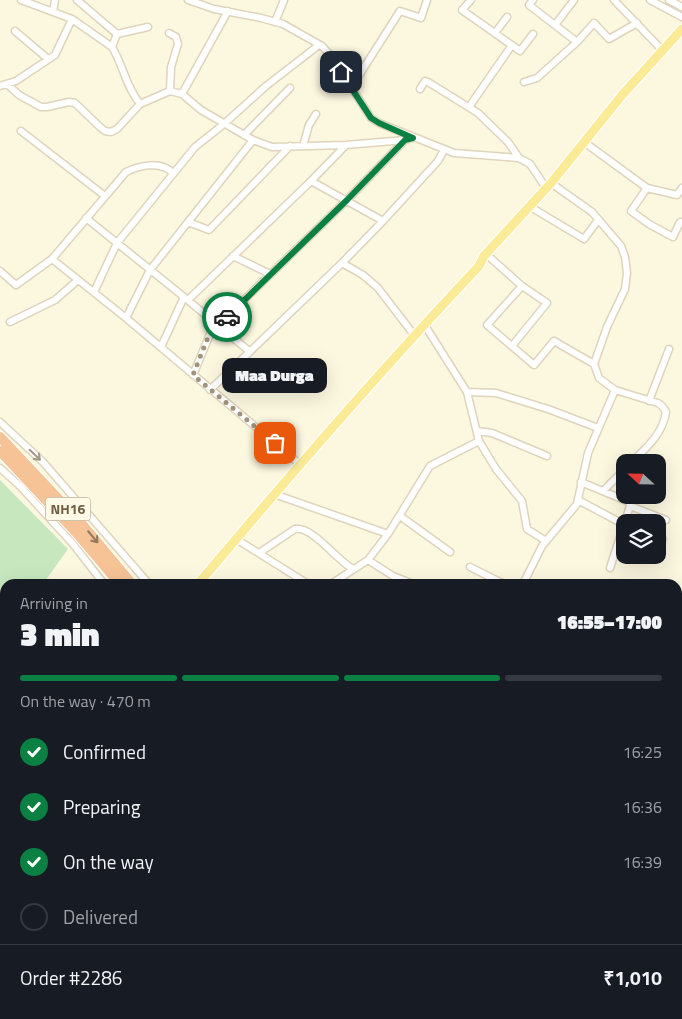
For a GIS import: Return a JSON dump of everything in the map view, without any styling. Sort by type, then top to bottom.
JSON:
[{"type":"highway","name":"NH16","points":[[0,437],[80,522],[129,579]]},
{"type":"highway","name":"NH16","points":[[0,451],[75,530],[116,579]]},
{"type":"main road","points":[[196,579],[236,539],[394,354],[411,331],[475,262],[485,255],[548,186],[623,94],[682,29]]},
{"type":"main road","points":[[202,579],[296,460],[479,266],[485,255]]},
{"type":"street","points":[[21,0],[72,18],[112,47],[122,66],[129,89],[140,104]]},
{"type":"street","points":[[53,12],[55,0]]},
{"type":"street","points":[[77,0],[117,34]]},
{"type":"street","points":[[188,0],[283,24],[319,45],[332,57],[371,118],[379,123],[454,153],[519,158],[530,164],[548,186],[592,212],[622,246],[626,273],[626,289],[607,327],[594,364],[599,378],[615,390],[662,406],[666,412],[656,437],[640,454]]},
{"type":"street","points":[[275,22],[284,0]]},
{"type":"street","points":[[351,88],[400,11],[421,18],[427,0]]},
{"type":"street","points":[[471,0],[462,10],[520,51],[533,34]]},
{"type":"street","points":[[533,0],[529,5],[577,42]]},
{"type":"street","points":[[555,25],[574,0]]},
{"type":"street","points":[[614,0],[663,51]]},
{"type":"street","points":[[650,0],[682,16]]},
{"type":"street","points":[[669,0],[682,7]]},
{"type":"street","points":[[182,94],[228,11]]},
{"type":"street","points":[[495,33],[507,17]]},
{"type":"street","points":[[3,85],[16,81],[55,55],[72,18]]},
{"type":"street","points":[[524,82],[537,78],[577,42],[594,23],[609,39],[637,23]]},
{"type":"street","points":[[117,34],[148,27]]},
{"type":"street","points":[[15,31],[48,59]]},
{"type":"street","points":[[169,33],[176,37],[178,44],[171,67],[170,91]]},
{"type":"street","points":[[112,47],[117,34]]},
{"type":"street","points":[[94,292],[117,243],[195,147],[266,86],[319,45]]},
{"type":"street","points":[[469,107],[512,45]]},
{"type":"street","points":[[420,89],[425,82],[428,82],[478,112],[508,142],[519,158]]},
{"type":"street","points":[[3,85],[24,99],[41,106],[47,107],[69,102],[75,103],[100,127],[105,131],[111,132],[117,129],[140,104],[170,91],[182,94],[201,110],[252,140],[272,147],[346,145],[413,138]]},
{"type":"street","points":[[244,135],[290,88]]},
{"type":"street","points":[[303,146],[309,125],[316,114]]},
{"type":"street","points":[[21,131],[105,196]]},
{"type":"street","points":[[126,318],[150,270],[252,140]]},
{"type":"street","points":[[193,375],[216,323],[347,200],[405,140]]},
{"type":"street","points":[[584,142],[647,188],[677,195],[682,188]]},
{"type":"street","points":[[161,347],[186,298],[233,256],[346,145]]},
{"type":"street","points":[[188,222],[209,230],[290,146]]},
{"type":"street","points":[[210,390],[383,221],[438,160],[444,150]]},
{"type":"street","points":[[0,271],[16,285],[52,259],[126,172],[132,169],[161,166],[173,173]]},
{"type":"street","points":[[311,181],[383,221]]},
{"type":"street","points":[[647,188],[631,211],[649,224],[673,237],[680,222],[682,222]]},
{"type":"street","points":[[530,206],[584,239],[598,220]]},
{"type":"street","points":[[86,218],[186,298],[249,352]]},
{"type":"street","points":[[485,255],[522,286],[547,303],[512,346]]},
{"type":"street","points":[[233,256],[270,274]]},
{"type":"street","points":[[52,259],[126,318],[296,460]]},
{"type":"street","points":[[342,263],[363,275],[378,288],[411,331]]},
{"type":"street","points":[[10,322],[55,300],[78,280]]},
{"type":"street","points":[[522,286],[487,325],[534,365],[554,342],[594,364]]},
{"type":"street","points":[[424,324],[467,392],[479,441],[496,469],[522,500],[527,529],[546,541]]},
{"type":"street","points":[[649,401],[669,349]]},
{"type":"street","points":[[527,579],[546,541],[577,504],[588,452],[615,390]]},
{"type":"street","points":[[467,392],[496,393],[548,409],[598,428]]},
{"type":"street","points":[[0,422],[43,462],[145,579]]},
{"type":"street","points":[[477,432],[492,433],[547,456]]},
{"type":"street","points":[[339,579],[368,560],[400,516],[430,466],[479,441]]},
{"type":"street","points":[[0,468],[20,486],[73,544],[100,579]]},
{"type":"street","points":[[603,490],[616,478]]},
{"type":"street","points":[[582,482],[625,499],[629,502],[630,506],[628,514]]},
{"type":"street","points":[[274,494],[388,534]]},
{"type":"street","points":[[578,500],[616,520]]},
{"type":"street","points":[[630,506],[651,514]]},
{"type":"street","points":[[400,516],[450,552]]},
{"type":"street","points":[[259,553],[295,529],[300,528],[322,542],[344,564],[354,569]]},
{"type":"street","points":[[236,539],[300,579]]},
{"type":"street","points":[[610,568],[616,551]]},
{"type":"street","points":[[368,560],[400,579]]},
{"type":"street","points":[[135,567],[136,579]]},
{"type":"street","points":[[470,567],[494,579]]},
{"type":"green space","points":[[0,480],[68,549],[47,579],[0,579]]},
{"type":"way so far","points":[[227,317],[218,325],[214,322],[193,375],[275,443]]},
{"type":"place","name":"Maa Durga","points":[[275,443]]},
{"type":"route","points":[[227,317],[347,200],[405,140],[413,138],[371,118],[341,72]]}]
